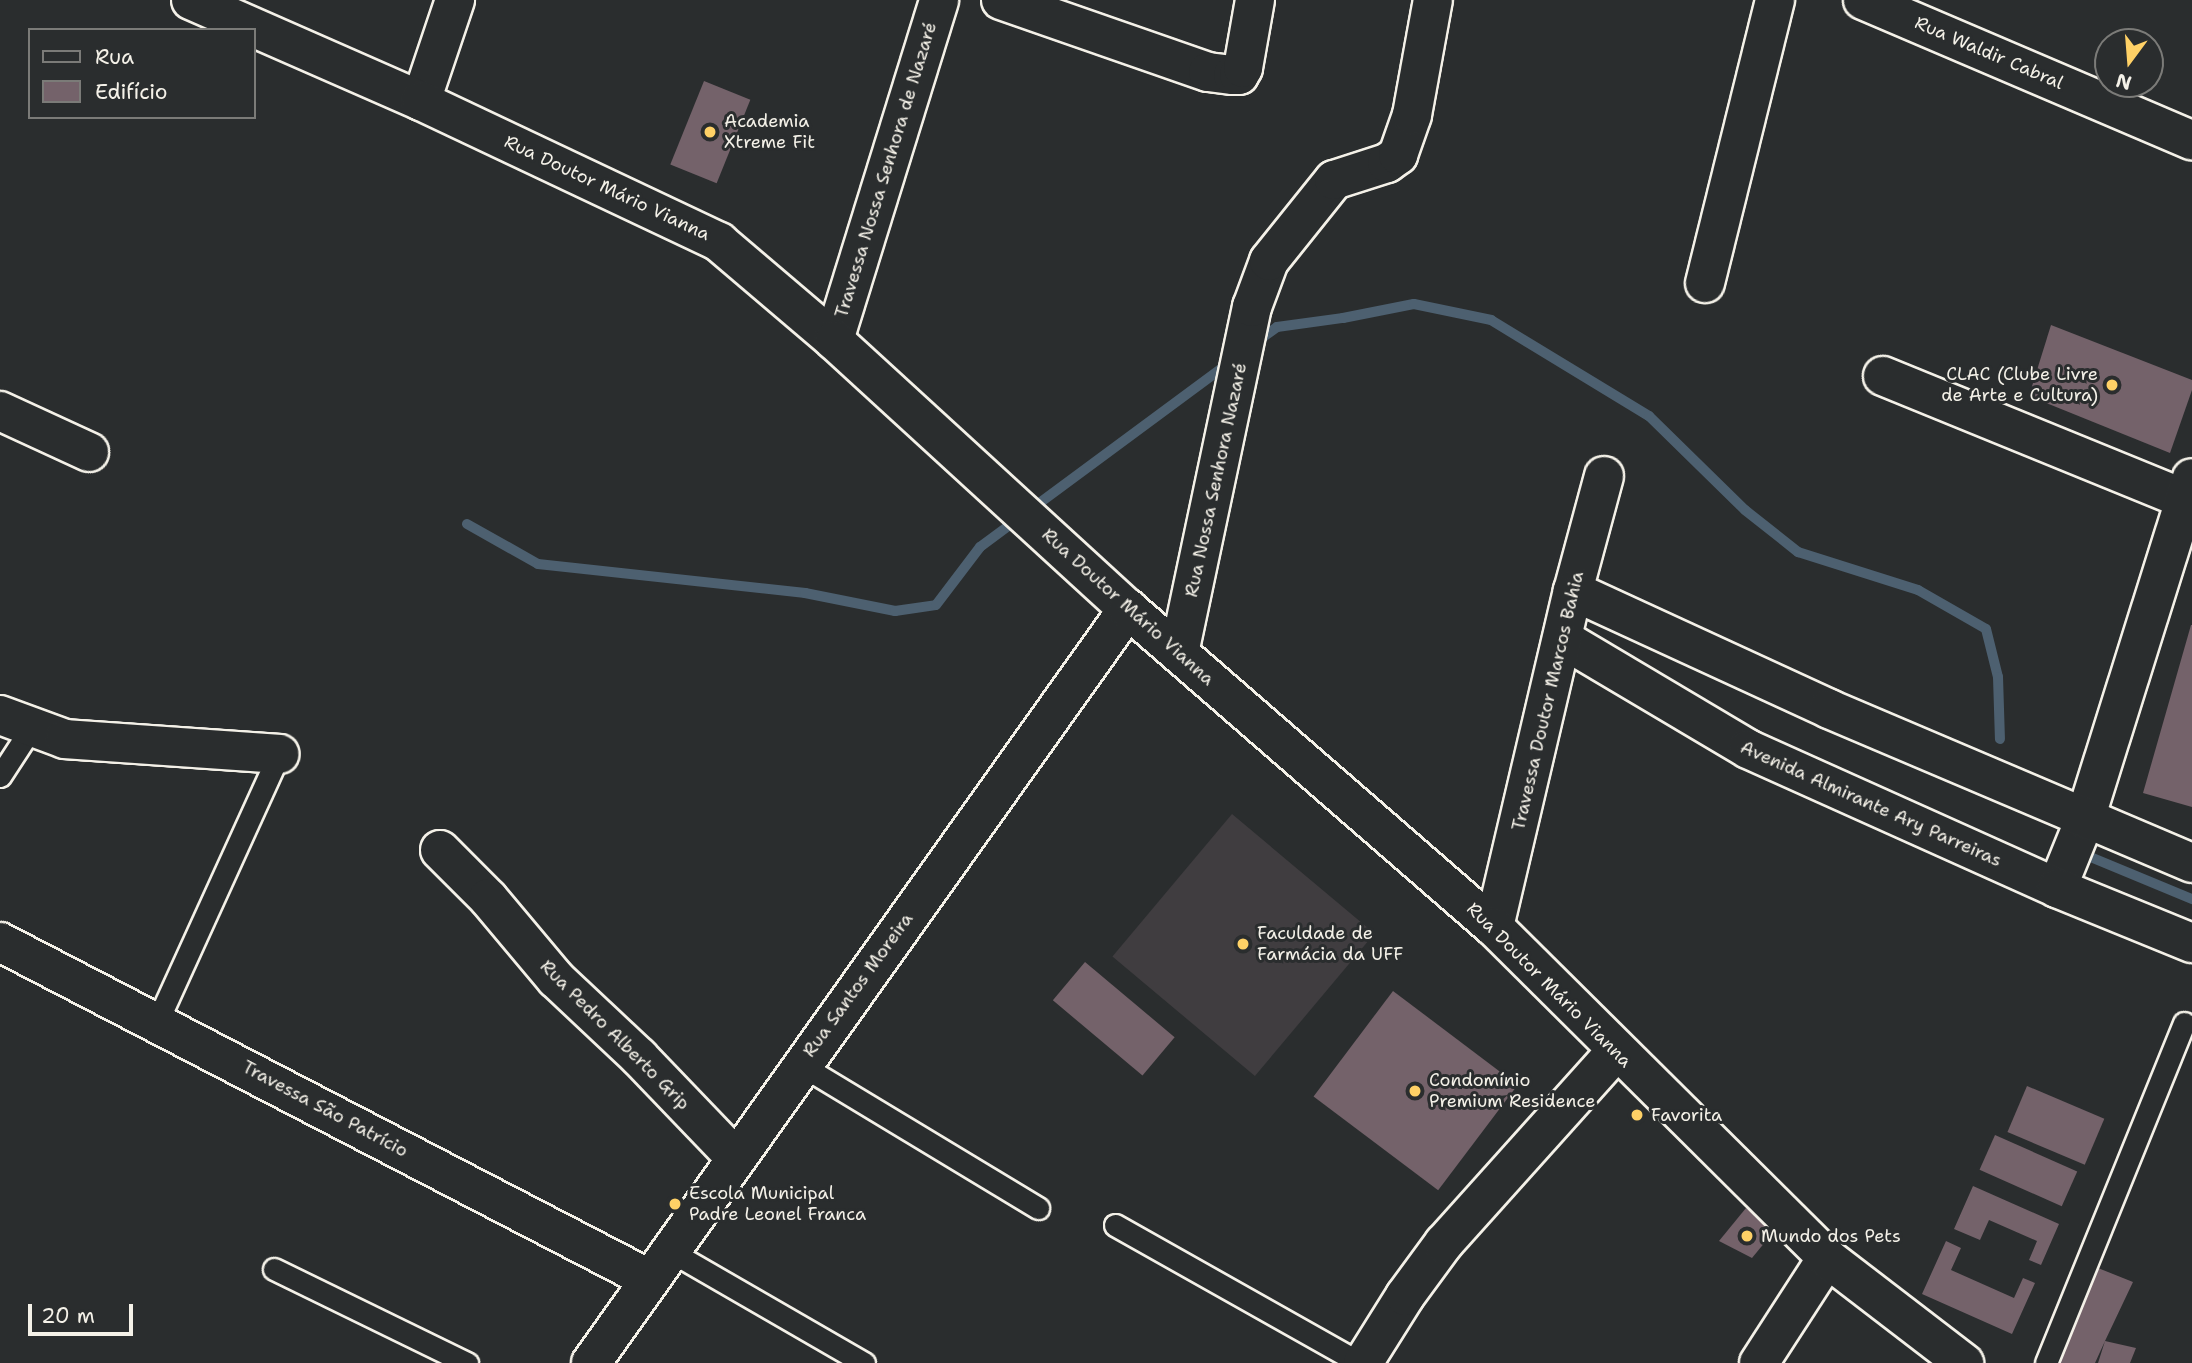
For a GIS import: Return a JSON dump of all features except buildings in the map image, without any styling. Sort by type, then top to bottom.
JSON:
[{"type":"street","name":"Rua Doutor Mário Vianna","points":[[191,0],[255,28]]},
{"type":"street","points":[[421,101],[455,0]]},
{"type":"street","name":"Travessa Nossa Senhora de Nazaré","points":[[834,340],[939,0]]},
{"type":"street","points":[[1001,0],[1208,72],[1239,75],[1243,68],[1255,0]]},
{"type":"street","name":"Rua Nossa Senhora Nazaré","points":[[1179,653],[1252,306],[1269,261],[1327,186],[1345,176],[1387,163],[1398,155],[1412,115],[1433,0]]},
{"type":"street","points":[[1704,283],[1775,0]]},
{"type":"street","name":"Rua Waldir Cabral","points":[[1863,0],[2192,140]]},
{"type":"street","name":"Rua Doutor Mário Vianna","points":[[256,29],[421,101],[719,242],[834,340],[1128,609],[1494,927],[1616,1051],[1828,1258],[1964,1363]]},
{"type":"street","points":[[1883,376],[2190,493],[2085,820],[2057,888]]},
{"type":"street","points":[[0,411],[89,452]]},
{"type":"street","name":"Travessa Doutor Marcos Bahia","points":[[1494,927],[1573,591],[1604,476]]},
{"type":"street","points":[[1573,591],[1829,709],[2085,820],[2192,863]]},
{"type":"street","name":"Rua Santos Moreira","points":[[591,1363],[735,1157],[1128,609]]},
{"type":"street","name":"Avenida Almirante Ary Parreiras","points":[[1563,639],[1748,749],[2057,888],[2192,943]]},
{"type":"street","points":[[16,721],[65,739],[279,754]]},
{"type":"street","name":"Rua Pedro Alberto Grip","points":[[440,850],[488,898],[556,979],[639,1057],[735,1157]]},
{"type":"street","name":"Travessa São Patrício","points":[[0,942],[157,1022],[660,1265]]},
{"type":"street","points":[[1362,1363],[1405,1296],[1444,1243],[1616,1051]]},
{"type":"street","points":[[1759,1363],[1828,1258]]},
{"type":"lane","points":[[0,776],[16,721]]},
{"type":"lane","points":[[157,1022],[279,754]]},
{"type":"lane","points":[[2046,1363],[2184,1023]]},
{"type":"lane","points":[[801,1065],[1038,1208]]},
{"type":"lane","points":[[1115,1225],[1362,1363]]},
{"type":"lane","points":[[660,1265],[864,1363]]},
{"type":"lane","points":[[274,1269],[467,1363]]},
{"type":"shaded area","name":"Faculdade de Farmácia da UFF","points":[[1232,814],[1374,934],[1255,1076],[1112,956]]},
{"type":"waterway","points":[[1255,343],[1277,327],[1414,304],[1491,320],[1649,416],[1745,510],[1798,552],[1918,590],[1986,629],[1998,677],[2000,739]]},
{"type":"waterway","points":[[467,524],[538,564],[805,593],[895,611],[936,605],[980,547],[1231,361]]},
{"type":"waterway","points":[[2088,856],[2192,899]]},
{"type":"place","name":"Academia Xtreme Fit","points":[[710,132]]},
{"type":"place","name":"CLAC (Clube Livre de Arte e Cultura)","points":[[2112,385]]},
{"type":"place","name":"Faculdade de Farmácia da UFF","points":[[1243,944]]},
{"type":"place","name":"Condomínio Premium Residence","points":[[1415,1091]]},
{"type":"place","name":"Favorita","points":[[1637,1115]]},
{"type":"place","name":"Escola Municipal Padre Leonel Franca","points":[[675,1204]]},
{"type":"place","name":"Mundo dos Pets","points":[[1747,1236]]}]
